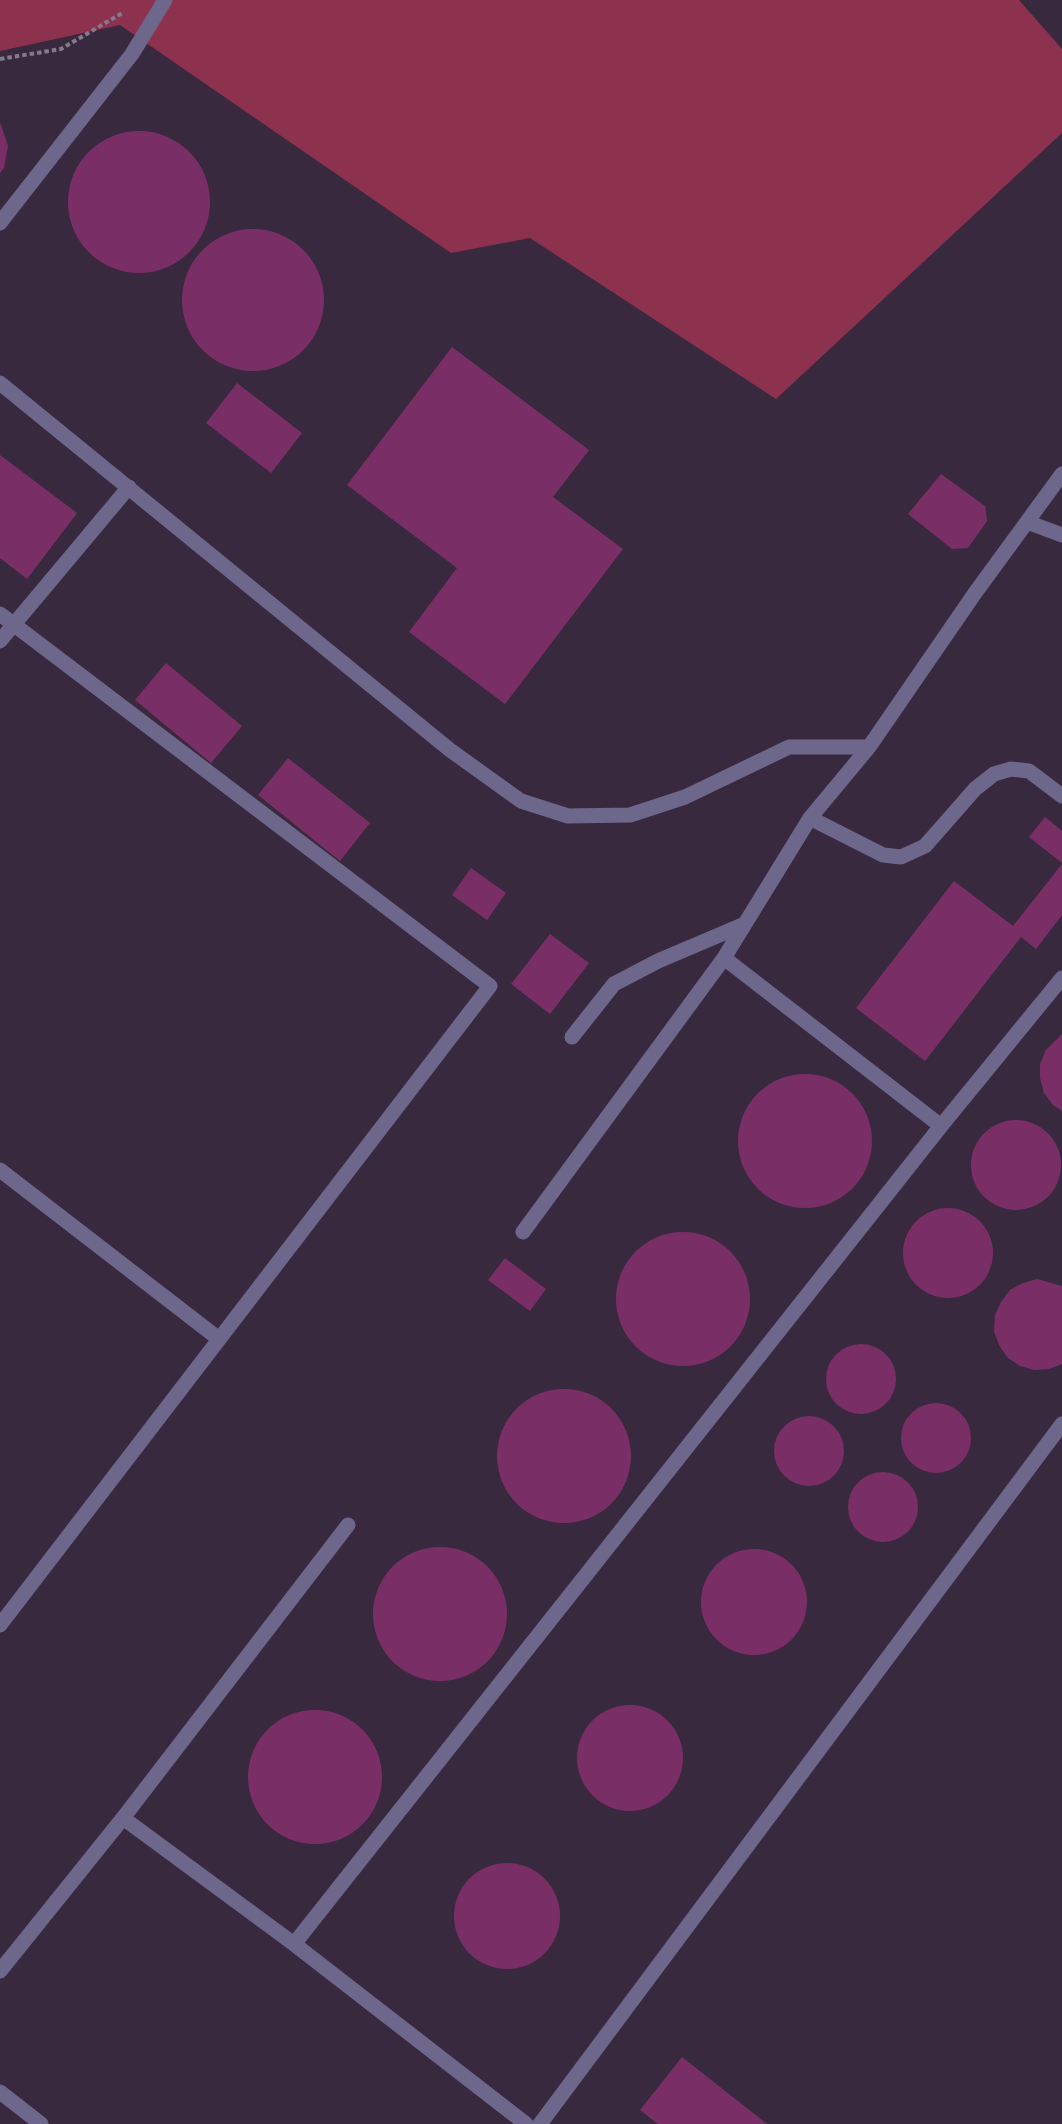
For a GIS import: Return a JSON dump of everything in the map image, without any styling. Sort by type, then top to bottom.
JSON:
[{"type":"lane","points":[[0,223],[132,54],[165,0]]},
{"type":"lane","points":[[0,382],[450,750],[521,801],[568,816],[630,815],[685,797],[789,747],[869,747]]},
{"type":"lane","points":[[523,1232],[724,958],[810,818],[869,747],[1062,474]]},
{"type":"lane","points":[[0,641],[129,487]]},
{"type":"lane","points":[[1027,522],[1062,535]]},
{"type":"lane","points":[[0,614],[490,987],[0,1625]]},
{"type":"lane","points":[[810,818],[883,855],[901,857],[925,846],[975,789],[994,774],[1011,769],[1029,771],[1062,796]]},
{"type":"lane","points":[[572,1037],[614,984],[658,961],[745,924]]},
{"type":"lane","points":[[724,958],[941,1126]]},
{"type":"lane","points":[[294,1944],[941,1126],[1062,978]]},
{"type":"lane","points":[[0,1170],[219,1339]]},
{"type":"lane","points":[[540,2124],[1062,1424]]},
{"type":"lane","points":[[0,1971],[123,1818],[348,1525]]},
{"type":"lane","points":[[123,1818],[294,1944],[526,2124]]},
{"type":"lane","points":[[0,2092],[41,2124]]},
{"type":"path","points":[[0,59],[61,49],[126,11]]},
{"type":"shaded area","points":[[0,0],[1019,0],[1062,49],[1062,133],[776,399],[530,238],[451,253],[120,25],[0,51]]},
{"type":"building","points":[[0,122],[8,146],[4,168],[0,173]]},
{"type":"building","points":[[139,131],[166,136],[189,152],[205,175],[210,202],[205,229],[189,252],[166,268],[139,273],[112,268],[89,252],[73,229],[68,202],[73,175],[89,152],[112,136]]},
{"type":"building","points":[[253,229],[280,234],[303,250],[319,273],[324,300],[319,327],[303,350],[280,366],[253,371],[226,366],[203,350],[187,327],[182,300],[187,273],[203,250],[226,234]]},
{"type":"building","points":[[452,347],[589,450],[553,497],[623,549],[505,704],[409,632],[457,568],[347,485]]},
{"type":"building","points":[[237,383],[302,433],[271,473],[206,423]]},
{"type":"building","points":[[0,455],[77,513],[27,579],[0,558]]},
{"type":"building","points":[[941,474],[985,506],[987,521],[968,548],[952,549],[908,514]]},
{"type":"building","points":[[166,663],[242,726],[211,763],[135,700]]},
{"type":"building","points":[[288,758],[370,823],[340,861],[258,795]]},
{"type":"building","points":[[1045,817],[1062,831],[1062,863],[1029,837]]},
{"type":"building","points":[[1062,864],[1062,915],[1036,949],[1021,937],[925,1061],[856,1008],[954,881],[1013,926]]},
{"type":"building","points":[[471,868],[506,893],[487,920],[452,895]]},
{"type":"building","points":[[550,934],[589,963],[550,1014],[511,984]]},
{"type":"building","points":[[1062,1034],[1062,1111],[1053,1105],[1044,1093],[1040,1078],[1040,1064],[1046,1050]]},
{"type":"building","points":[[805,1074],[831,1079],[852,1094],[867,1115],[872,1141],[867,1167],[852,1188],[831,1203],[805,1208],[779,1203],[758,1188],[743,1167],[738,1141],[743,1115],[758,1094],[779,1079]]},
{"type":"building","points":[[1016,1120],[1033,1123],[1048,1133],[1058,1148],[1061,1165],[1058,1182],[1048,1197],[1033,1207],[1016,1210],[999,1207],[984,1197],[974,1182],[971,1165],[974,1148],[984,1133],[999,1123]]},
{"type":"building","points":[[948,1208],[965,1212],[980,1221],[989,1236],[993,1253],[989,1270],[980,1285],[965,1294],[948,1298],[931,1294],[916,1285],[907,1270],[903,1253],[907,1236],[916,1221],[931,1212]]},
{"type":"building","points":[[683,1232],[709,1237],[731,1251],[745,1273],[750,1299],[745,1325],[731,1347],[709,1361],[683,1366],[657,1361],[635,1347],[621,1325],[616,1299],[621,1273],[635,1251],[657,1237]]},
{"type":"building","points":[[505,1258],[546,1289],[530,1311],[488,1280]]},
{"type":"building","points":[[1037,1279],[1062,1286],[1062,1364],[1049,1369],[1034,1370],[1020,1366],[1007,1357],[994,1331],[995,1315],[1010,1290]]},
{"type":"building","points":[[861,1344],[874,1347],[886,1354],[893,1366],[896,1379],[893,1392],[886,1404],[874,1411],[861,1414],[848,1411],[836,1404],[829,1392],[826,1379],[829,1366],[836,1354],[848,1347]]},
{"type":"building","points":[[564,1389],[590,1394],[611,1409],[626,1430],[631,1456],[626,1482],[611,1503],[590,1518],[564,1523],[538,1518],[517,1503],[502,1482],[497,1456],[502,1430],[517,1409],[538,1394]]},
{"type":"building","points":[[936,1403],[949,1406],[961,1413],[968,1425],[971,1438],[968,1451],[961,1463],[949,1470],[936,1473],[923,1470],[911,1463],[904,1451],[901,1438],[904,1425],[911,1413],[923,1406]]},
{"type":"building","points":[[809,1416],[822,1419],[834,1426],[841,1438],[844,1451],[841,1464],[834,1476],[822,1483],[809,1486],[796,1483],[784,1476],[777,1464],[774,1451],[777,1438],[784,1426],[796,1419]]},
{"type":"building","points":[[883,1472],[896,1475],[908,1482],[915,1494],[918,1507],[915,1520],[908,1532],[896,1539],[883,1542],[870,1539],[858,1532],[851,1520],[848,1507],[851,1494],[858,1482],[870,1475]]},
{"type":"building","points":[[440,1547],[466,1552],[488,1566],[502,1588],[507,1614],[502,1640],[488,1662],[466,1676],[440,1681],[414,1676],[392,1662],[378,1640],[373,1614],[378,1588],[392,1566],[414,1552]]},
{"type":"building","points":[[754,1549],[774,1553],[792,1564],[803,1582],[807,1602],[803,1622],[792,1640],[774,1651],[754,1655],[734,1651],[716,1640],[705,1622],[701,1602],[705,1582],[716,1564],[734,1553]]},
{"type":"building","points":[[630,1705],[650,1709],[668,1720],[679,1738],[683,1758],[679,1778],[668,1796],[650,1807],[630,1811],[610,1807],[592,1796],[581,1778],[577,1758],[581,1738],[592,1720],[610,1709]]},
{"type":"building","points":[[315,1710],[341,1715],[362,1730],[377,1751],[382,1777],[377,1803],[362,1824],[341,1839],[315,1844],[289,1839],[268,1824],[253,1803],[248,1777],[253,1751],[268,1730],[289,1715]]},
{"type":"building","points":[[507,1863],[527,1867],[545,1878],[556,1896],[560,1916],[556,1936],[545,1954],[527,1965],[507,1969],[487,1965],[469,1954],[458,1936],[454,1916],[458,1896],[469,1878],[487,1867]]},
{"type":"building","points":[[682,2057],[767,2124],[658,2124],[640,2110]]}]
